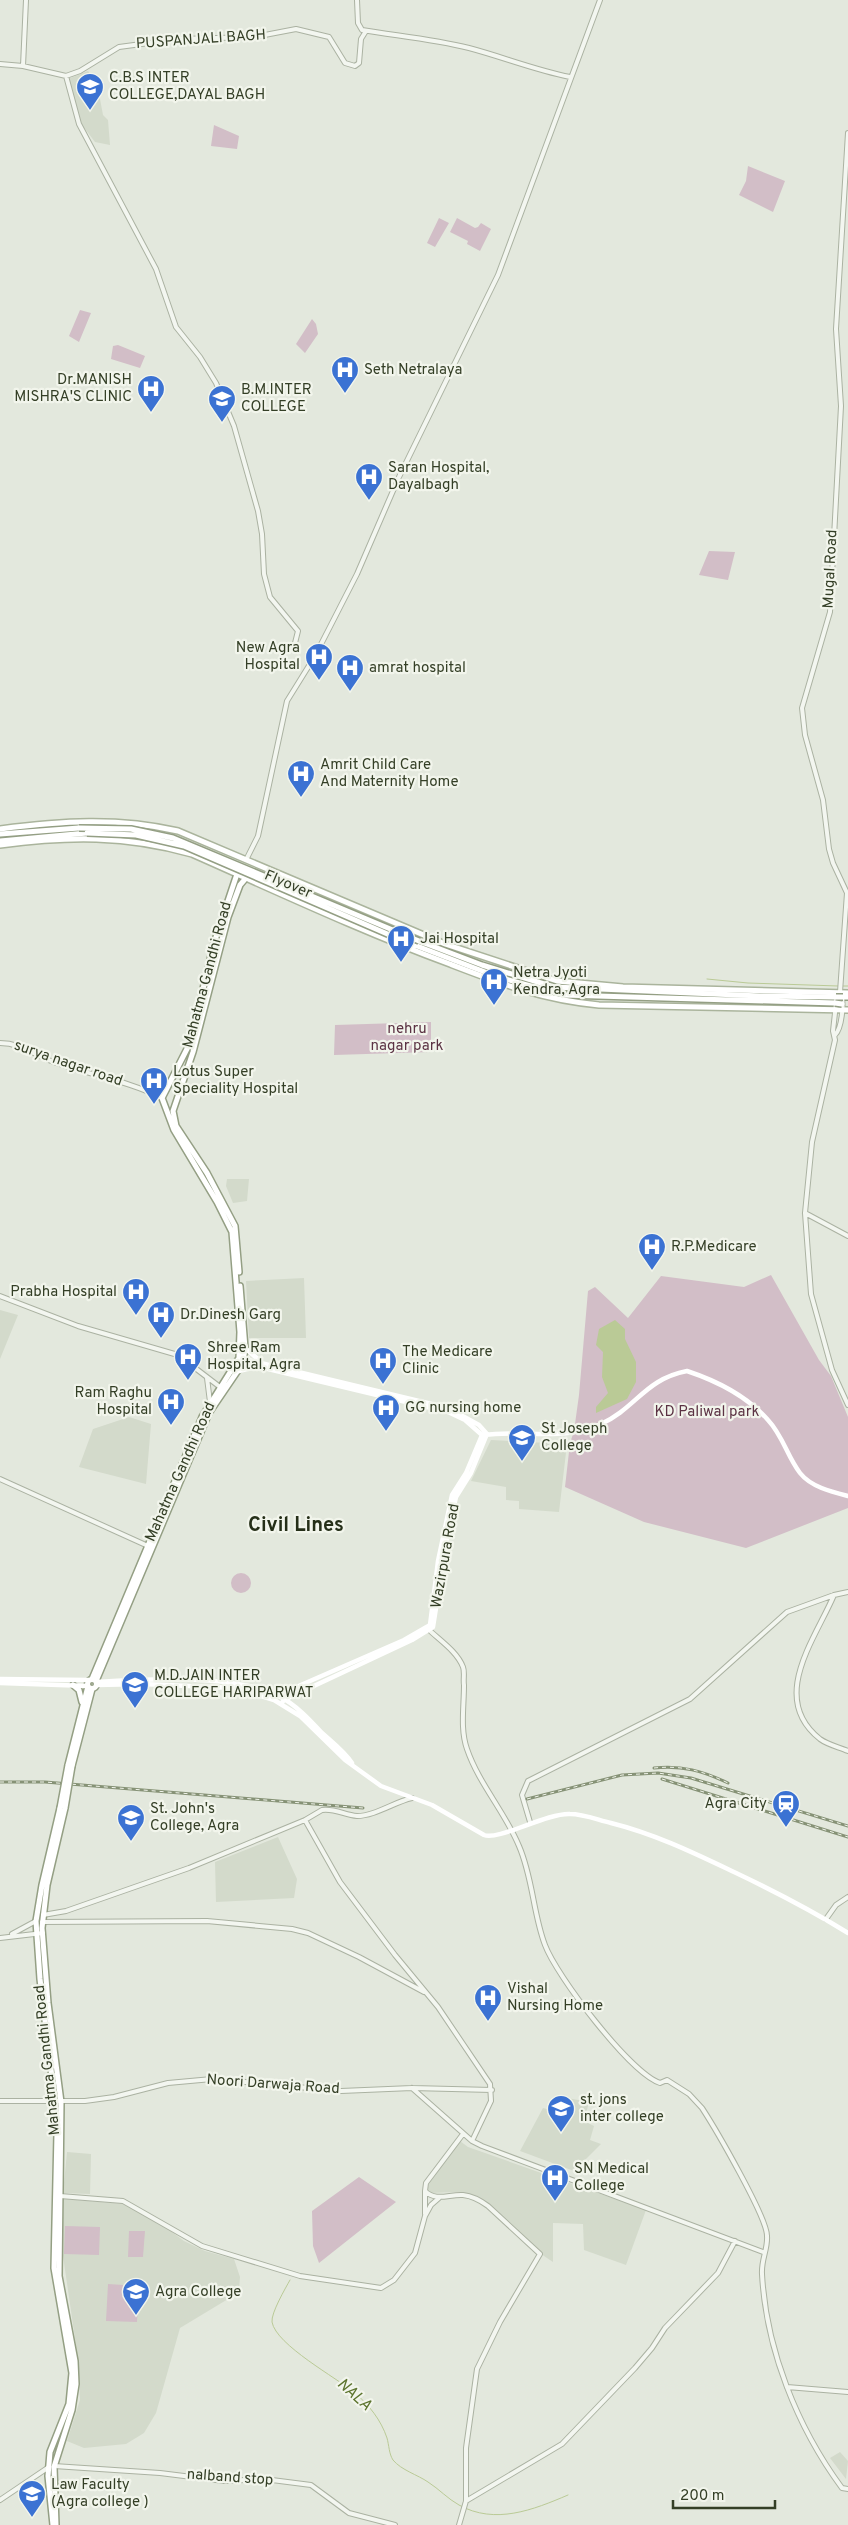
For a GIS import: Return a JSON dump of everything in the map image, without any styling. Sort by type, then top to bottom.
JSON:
[{"type":"main road","points":[[0,829],[44,823],[99,821],[150,825],[178,831],[247,858],[445,944],[557,981],[623,987],[840,989],[848,993]]},
{"type":"main road","name":"Flyover","points":[[0,834],[79,828],[143,831],[186,842],[418,943],[522,978],[567,989],[760,996],[848,997]]},
{"type":"main road","name":"Flyover","points":[[0,841],[87,833],[136,835],[184,846],[397,941],[418,943]]},
{"type":"main road","points":[[0,846],[78,838],[130,840],[156,844],[192,854],[397,941],[518,989],[564,1002],[599,1005],[848,1010]]},
{"type":"main road","points":[[223,868],[231,853]]},
{"type":"main road","points":[[258,883],[264,867]]},
{"type":"main road","name":"Mahatma Gandhi Road","points":[[151,1547],[210,1402],[241,1360],[232,1232],[217,1202],[174,1130],[162,1100],[165,1089],[190,1043],[214,943],[237,874]]},
{"type":"main road","name":"Mahatma Gandhi Road","points":[[39,1922],[43,1915],[47,1885],[82,1704],[93,1683],[208,1414],[239,1371],[246,1348],[235,1226],[207,1173],[176,1126],[173,1115],[175,1102],[193,1052],[228,917],[240,885],[246,878]]},
{"type":"main road","points":[[418,943],[498,977],[564,995],[848,1004]]},
{"type":"main road","points":[[173,1077],[183,1081]]},
{"type":"main road","points":[[162,1100],[168,1104],[175,1102]]},
{"type":"main road","points":[[246,1348],[260,1364]]},
{"type":"main road","points":[[241,1360],[448,1412],[465,1420],[485,1435],[571,1434],[584,1431],[603,1424],[659,1379],[687,1371],[729,1388],[767,1419],[782,1436],[801,1474],[828,1491],[848,1496]]},
{"type":"main road","points":[[239,1371],[260,1364]]},
{"type":"main road","name":"Wazirpura Road","points":[[274,1700],[278,1695],[428,1629],[432,1620],[438,1561],[452,1495],[466,1473],[485,1435]]},
{"type":"main road","points":[[0,1679],[235,1688],[282,1702],[412,1640],[428,1629]]},
{"type":"main road","points":[[0,1683],[26,1680],[73,1685],[135,1679],[225,1682],[236,1683],[278,1695],[282,1702],[300,1716],[344,1760],[381,1786],[449,1814],[488,1837],[513,1830],[530,1822],[561,1814],[578,1814],[654,1836],[798,1902],[848,1933]]},
{"type":"main road","name":"Mahatma Gandhi Road","points":[[70,1765],[93,1683]]},
{"type":"main road","points":[[73,1685],[81,1693],[82,1704]]},
{"type":"main road","name":"Mahatma Gandhi Road","points":[[54,2525],[51,2466],[53,2445],[61,2435],[72,2410],[76,2384],[75,2361],[59,2276],[58,2102],[39,1922],[42,1885],[63,1808]]},
{"type":"main road","name":"Mahatma Gandhi Road","points":[[51,2466],[58,2448],[69,2404],[72,2373],[54,2268],[58,2102]]},
{"type":"street","points":[[23,66],[26,0]]},
{"type":"street","points":[[358,0],[358,23],[360,29],[421,37],[468,48],[570,77]]},
{"type":"street","points":[[247,858],[258,836],[287,701],[315,656],[357,574],[399,477],[495,282],[600,0]]},
{"type":"street","name":"PUSPANJALI BAGH","points":[[66,76],[80,71],[119,47],[179,39],[254,37],[296,29],[329,37],[346,63],[355,66],[358,64],[360,42],[366,31]]},
{"type":"street","points":[[0,64],[23,66],[66,76],[79,124],[156,269],[176,327],[213,377],[234,426],[258,511],[264,574],[270,597],[299,632],[294,647]]},
{"type":"street","name":"Mugal Road","points":[[848,133],[836,329],[841,406],[830,612],[802,708],[805,735],[823,800],[829,849],[833,863],[847,893],[839,1031],[836,1035],[812,1142],[805,1213],[811,1294],[832,1370],[848,1405]]},
{"type":"street","name":"surya nagar road","points":[[0,1043],[18,1045],[50,1061],[148,1090],[162,1100]]},
{"type":"street","points":[[148,1090],[165,1089]]},
{"type":"street","points":[[805,1213],[848,1236]]},
{"type":"street","points":[[0,1296],[78,1326],[178,1355],[220,1387]]},
{"type":"street","points":[[206,1376],[210,1388],[210,1402]]},
{"type":"street","points":[[0,1479],[151,1547]]},
{"type":"street","points":[[530,1822],[522,1795],[528,1782],[690,1699],[782,1616],[794,1609],[834,1594],[848,1592]]},
{"type":"street","points":[[834,1594],[801,1663],[797,1696],[803,1718],[814,1734],[820,1740],[848,1751]]},
{"type":"street","points":[[428,1629],[456,1656],[463,1667],[462,1730],[466,1746],[487,1790],[513,1830],[524,1860],[540,1932],[549,1954],[601,2030],[615,2045],[651,2079],[660,2083],[667,2080],[691,2095],[702,2108],[760,2212],[768,2236],[763,2252],[761,2271],[764,2303],[778,2361],[801,2420],[842,2488],[847,2488]]},
{"type":"street","points":[[43,1915],[56,1913],[188,1868],[306,1820],[317,1812],[326,1809],[356,1816],[367,1815],[396,1801],[412,1798]]},
{"type":"street","points":[[306,1820],[340,1882],[424,1992],[438,2007],[475,2059],[492,2090],[488,2109],[472,2141]]},
{"type":"street","points":[[826,1919],[836,1904],[848,1897]]},
{"type":"street","points":[[56,1913],[58,1921]]},
{"type":"street","points":[[0,1938],[39,1922],[58,1921],[207,1921],[297,1930],[359,1957],[424,1992]]},
{"type":"street","points":[[7,1936],[40,1933]]},
{"type":"street","name":"Noori Darwaja Road","points":[[0,2100],[58,2102],[114,2097],[168,2083],[212,2079],[334,2091],[412,2088],[492,2090]]},
{"type":"street","points":[[412,2088],[472,2141],[763,2252]]},
{"type":"street","points":[[425,2216],[426,2182],[464,2134]]},
{"type":"street","points":[[425,2191],[439,2198]]},
{"type":"street","points":[[60,2196],[123,2202],[149,2214],[196,2244],[237,2255],[300,2276],[381,2288],[396,2278],[415,2253],[425,2216],[431,2205],[439,2198],[461,2195],[478,2199],[488,2206],[540,2254],[500,2322],[477,2369],[466,2448],[465,2503],[459,2525]]},
{"type":"street","points":[[465,2503],[562,2444],[635,2368],[652,2348],[665,2328],[718,2273],[735,2241]]},
{"type":"street","points":[[787,2387],[848,2392]]},
{"type":"street","points":[[0,2500],[51,2466]]},
{"type":"street","name":"nalband stop","points":[[51,2466],[160,2473],[224,2481],[264,2479],[309,2485],[349,2513],[395,2525]]},
{"type":"shaded area","name":"C.B.S INTER COLLEGE,DAYAL BAGH","points":[[88,71],[97,83],[103,115],[108,120],[110,145],[95,142],[82,125],[75,106],[68,79]]},
{"type":"shaded area","points":[[227,1179],[249,1179],[247,1201],[233,1203],[226,1186]]},
{"type":"shaded area","points":[[304,1278],[306,1338],[249,1338],[246,1281]]},
{"type":"shaded area","points":[[0,1310],[18,1315],[0,1359]]},
{"type":"shaded area","points":[[615,1320],[625,1329],[625,1339],[636,1362],[636,1382],[627,1399],[596,1413],[596,1407],[608,1393],[602,1377],[603,1352],[596,1345],[599,1329]]},
{"type":"shaded area","points":[[129,1417],[151,1424],[146,1484],[79,1467],[93,1429]]},
{"type":"shaded area","name":"St Joseph College","points":[[491,1440],[567,1444],[559,1512],[519,1509],[519,1501],[506,1500],[506,1487],[471,1481]]},
{"type":"shaded area","points":[[278,1837],[297,1879],[294,1898],[216,1902],[215,1862]]},
{"type":"shaded area","name":"st. jons inter college","points":[[567,2098],[589,2102],[584,2121],[594,2126],[590,2140],[601,2144],[574,2171],[520,2151],[543,2108],[558,2112]]},
{"type":"shaded area","name":"SN Medical College","points":[[460,2141],[468,2147],[646,2210],[626,2265],[584,2250],[583,2224],[553,2223],[553,2262],[544,2256],[492,2207],[478,2197],[457,2192],[430,2193],[427,2190],[429,2184]]},
{"type":"shaded area","points":[[67,2152],[91,2154],[90,2194],[63,2193]]},
{"type":"shaded area","name":"Agra College","points":[[64,2199],[124,2204],[164,2226],[184,2241],[205,2251],[234,2259],[240,2277],[239,2290],[233,2296],[180,2328],[156,2413],[144,2433],[126,2444],[84,2448],[67,2441],[80,2400],[78,2359],[62,2249]]},
{"type":"shaded area","points":[[840,2452],[848,2461],[846,2479],[830,2458]]},
{"type":"green space","points":[[214,125],[239,136],[237,149],[211,146]]},
{"type":"green space","points":[[748,166],[785,181],[773,212],[739,195],[746,181]]},
{"type":"green space","points":[[439,218],[449,223],[435,247],[427,243]]},
{"type":"green space","points":[[457,218],[475,228],[481,223],[491,229],[480,251],[467,244],[468,241],[450,232]]},
{"type":"green space","points":[[80,310],[91,313],[79,342],[69,336]]},
{"type":"green space","points":[[312,319],[316,324],[318,334],[305,353],[296,344]]},
{"type":"green space","points":[[118,345],[145,356],[140,368],[111,359],[113,346]]},
{"type":"green space","points":[[709,551],[735,552],[728,580],[699,575]]},
{"type":"green space","name":"nehru nagar park","points":[[431,1022],[431,1052],[334,1055],[335,1025]]},
{"type":"green space","name":"KD Paliwal park","points":[[771,1275],[819,1360],[831,1376],[848,1417],[848,1508],[746,1548],[644,1522],[565,1487],[570,1443],[574,1431],[579,1395],[588,1291],[595,1287],[628,1318],[661,1276],[744,1287]]},
{"type":"green space","points":[[241,1573],[248,1576],[251,1583],[248,1590],[241,1593],[234,1590],[231,1583],[234,1576]]},
{"type":"green space","points":[[359,2177],[396,2202],[319,2263],[313,2246],[312,2211]]},
{"type":"green space","points":[[65,2226],[100,2227],[99,2255],[64,2254]]},
{"type":"green space","points":[[129,2231],[145,2231],[143,2257],[128,2257]]},
{"type":"green space","points":[[108,2284],[139,2286],[137,2322],[106,2321]]},
{"type":"waterway","points":[[707,979],[748,983],[838,986]]},
{"type":"waterway","points":[[842,986],[848,986]]},
{"type":"waterway","name":"NALA","points":[[290,2280],[272,2318],[276,2331],[295,2351],[355,2393],[365,2403],[381,2425],[387,2438],[392,2458],[396,2464],[428,2482],[459,2505],[486,2514],[500,2515],[528,2510],[568,2495]]},
{"type":"railway","points":[[654,1768],[683,1768],[710,1775],[728,1783]]},
{"type":"railway","points":[[527,1799],[622,1775],[658,1773],[691,1778],[848,1826]]},
{"type":"railway","points":[[662,1779],[848,1837]]},
{"type":"railway","points":[[0,1782],[45,1782],[363,1808]]},
{"type":"place","name":"C.B.S INTER COLLEGE,DAYAL BAGH","points":[[90,111]]},
{"type":"place","name":"Seth Netralaya","points":[[345,394]]},
{"type":"place","name":"Dr.MANISH MISHRA'S CLINIC","points":[[151,413]]},
{"type":"place","name":"B.M.INTER COLLEGE","points":[[222,423]]},
{"type":"place","name":"Saran Hospital, Dayalbagh","points":[[369,501]]},
{"type":"place","name":"New Agra Hospital","points":[[319,681]]},
{"type":"place","name":"amrat hospital","points":[[350,692]]},
{"type":"place","name":"Amrit Child Care And Maternity Home","points":[[301,798]]},
{"type":"place","name":"Jai Hospital","points":[[401,963]]},
{"type":"place","name":"Netra Jyoti Kendra, Agra","points":[[494,1006]]},
{"type":"place","name":"Lotus Super Speciality Hospital","points":[[154,1105]]},
{"type":"place","name":"R.P.Medicare","points":[[652,1271]]},
{"type":"place","name":"Prabha Hospital","points":[[136,1316]]},
{"type":"place","name":"Dr.Dinesh Garg","points":[[161,1339]]},
{"type":"place","name":"Shree Ram Hospital, Agra","points":[[188,1381]]},
{"type":"place","name":"The Medicare Clinic","points":[[383,1385]]},
{"type":"place","name":"Ram Raghu Hospital","points":[[171,1426]]},
{"type":"place","name":"GG nursing home","points":[[386,1432]]},
{"type":"place","name":"St Joseph College","points":[[522,1462]]},
{"type":"place","name":"M.D.JAIN INTER COLLEGE HARIPARWAT","points":[[135,1709]]},
{"type":"place","name":"Agra City","points":[[786,1828]]},
{"type":"place","name":"St. John's College, Agra","points":[[131,1842]]},
{"type":"place","name":"Vishal Nursing Home","points":[[488,2022]]},
{"type":"place","name":"st. jons inter college","points":[[561,2133]]},
{"type":"place","name":"SN Medical College","points":[[555,2202]]},
{"type":"place","name":"Agra College","points":[[136,2316]]},
{"type":"place","name":"Law Faculty (Agra college )","points":[[32,2518]]},
{"type":"district","name":"Civil Lines","points":[[296,1526]]}]
